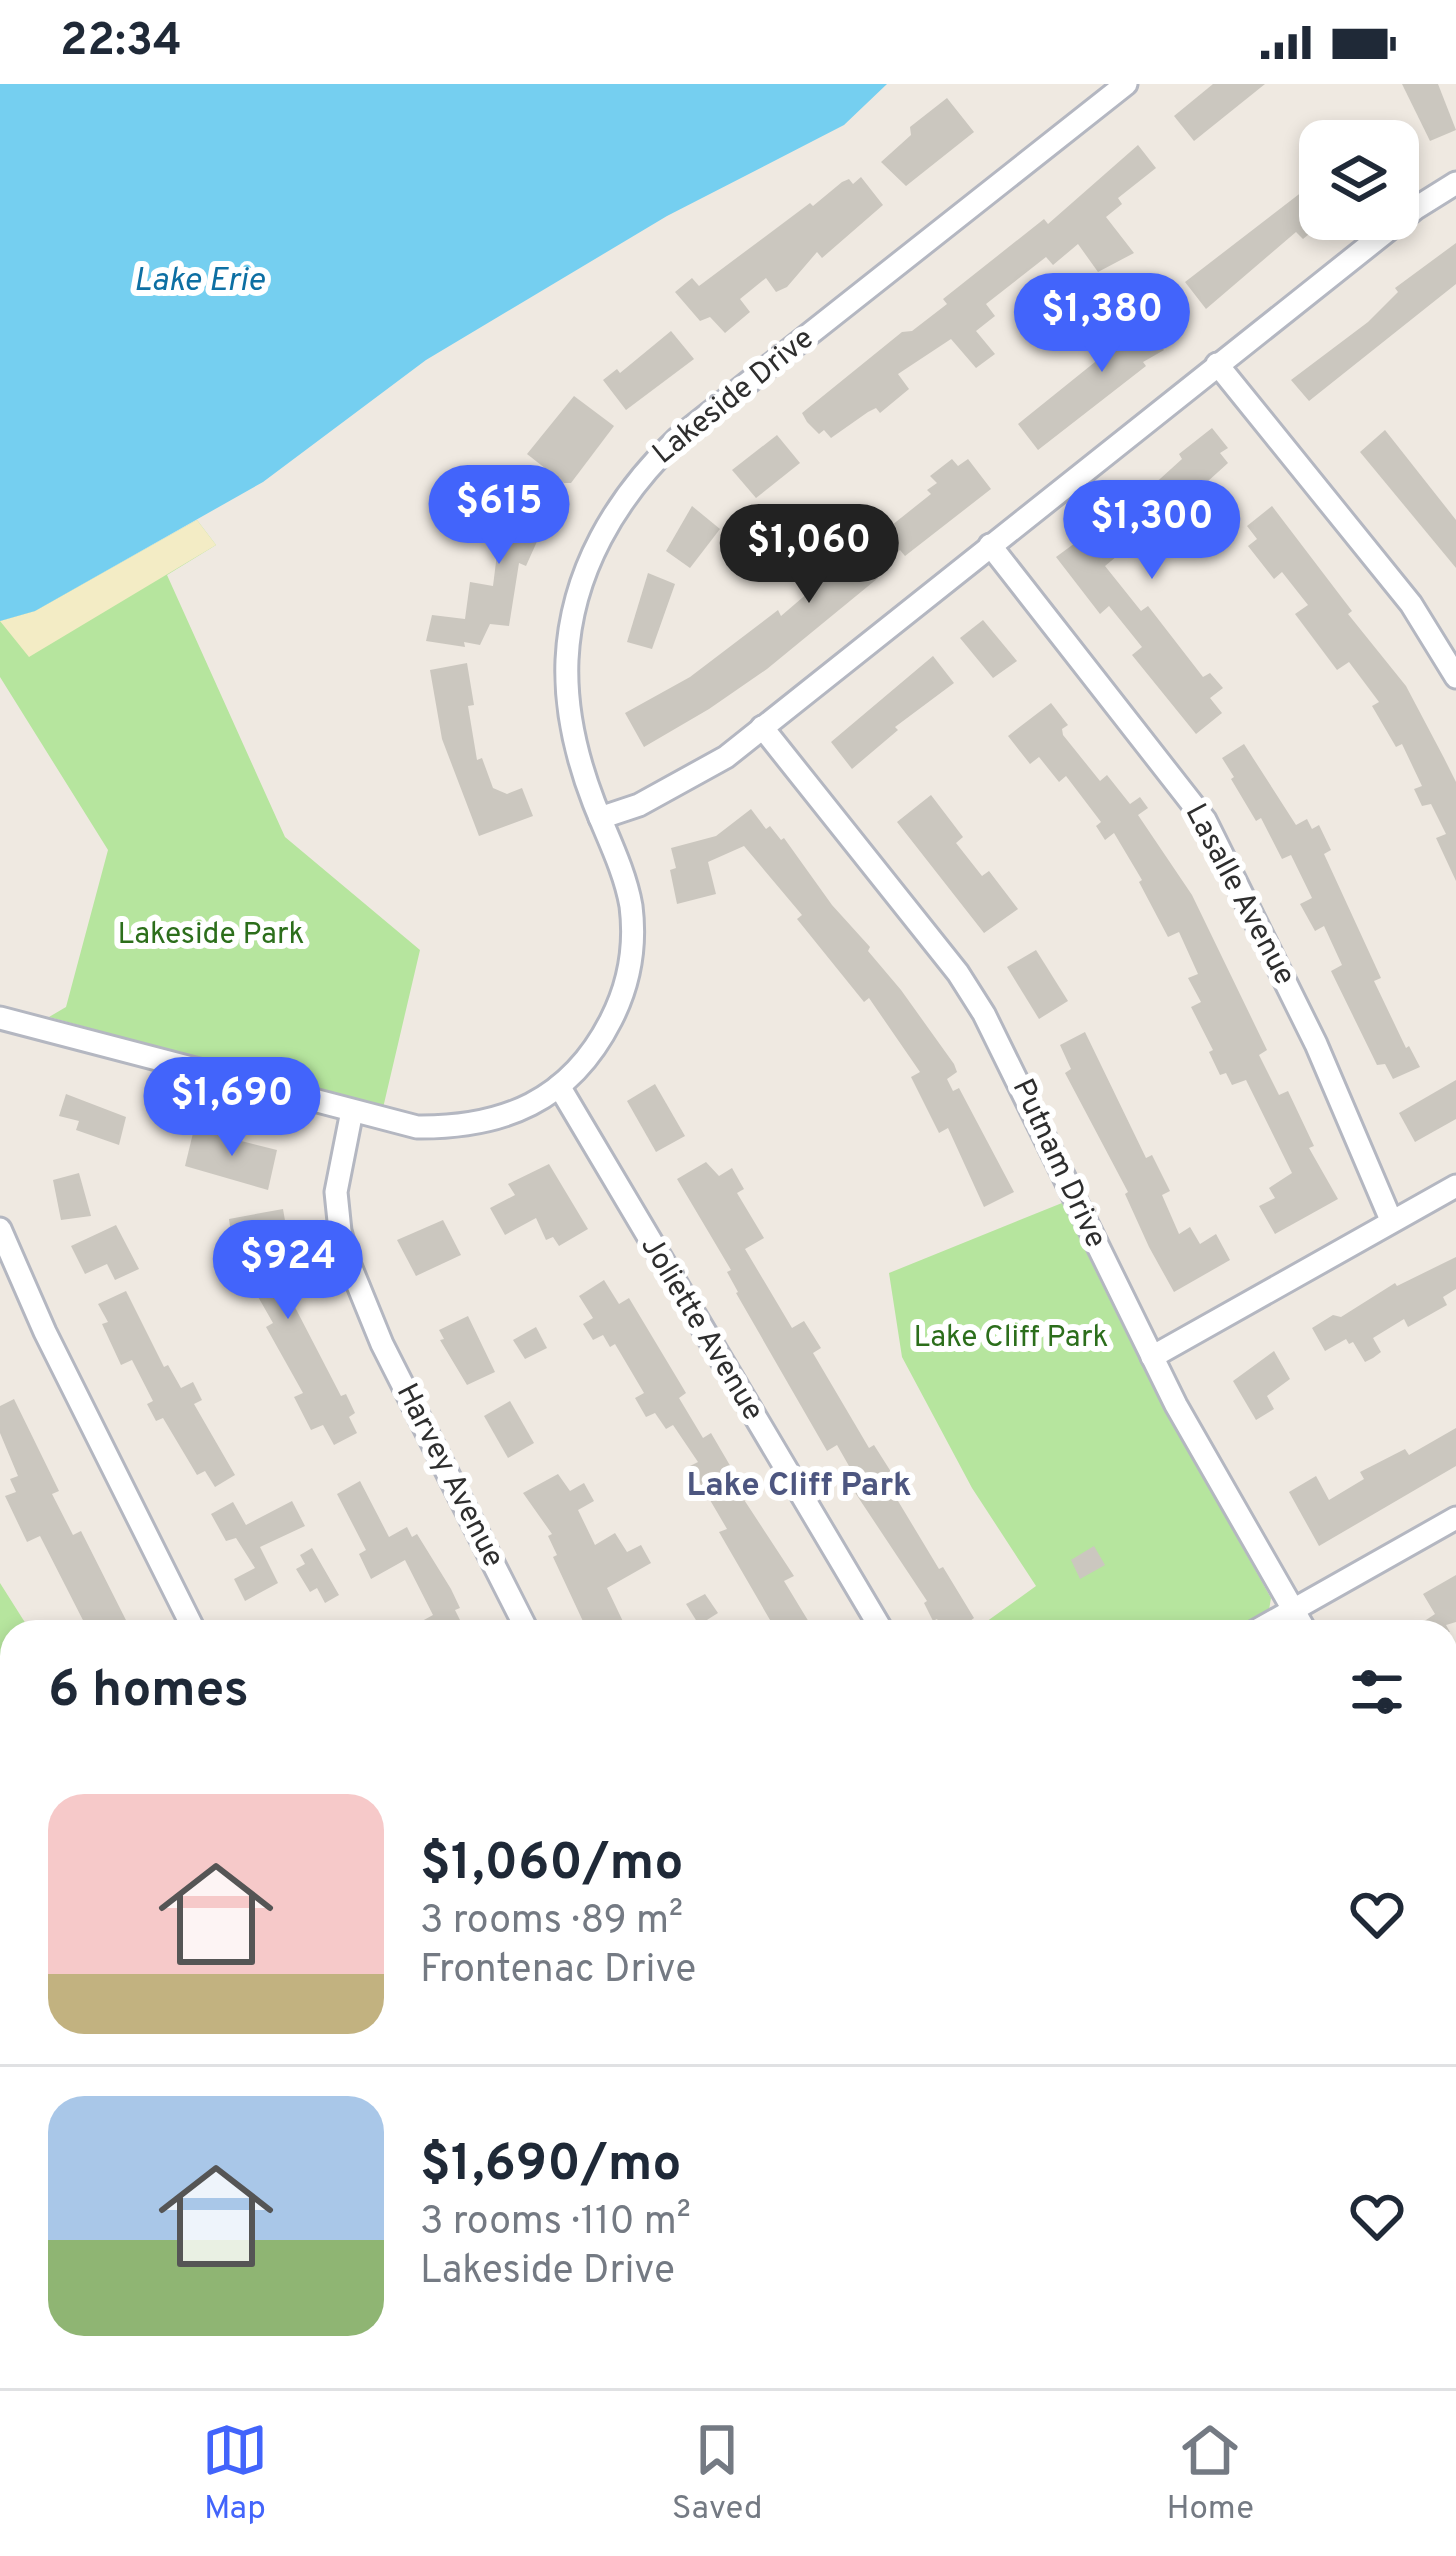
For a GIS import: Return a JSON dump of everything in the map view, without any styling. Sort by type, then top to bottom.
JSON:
[{"type":"street","name":"Lakeside Drive","points":[[1,1024],[416,1127],[459,1128],[506,1116],[575,1076],[596,1048],[622,997],[633,952],[631,904],[578,752],[568,700],[573,610],[600,536],[649,466],[678,438],[1126,84]]},
{"type":"street","points":[[600,818],[639,805],[726,757],[1217,364],[1416,208],[1456,183]]},
{"type":"street","points":[[1217,364],[1411,604],[1456,677]]},
{"type":"street","name":"Lasalle Avenue","points":[[990,545],[1205,820],[1306,1025],[1391,1220]]},
{"type":"street","name":"Putnam Drive","points":[[761,728],[958,973],[984,1014],[1152,1357],[1299,1620]]},
{"type":"street","name":"Joliette Avenue","points":[[559,1086],[876,1620]]},
{"type":"street","name":"Harvey Avenue","points":[[352,1111],[336,1192],[349,1263],[382,1344],[522,1620]]},
{"type":"street","points":[[1152,1357],[1456,1186]]},
{"type":"street","points":[[0,1229],[28,1297],[189,1620]]},
{"type":"street","points":[[1274,1620],[1456,1518]]},
{"type":"green space","name":"Lakeside Park","points":[[197,520],[216,545],[167,575],[285,837],[420,950],[383,1108],[49,1017],[66,1007],[108,850],[0,677],[0,621],[35,611]]},
{"type":"green space","name":"Lake Cliff Park","points":[[1062,1203],[1155,1391],[1271,1598],[1269,1610],[1252,1620],[989,1620],[1036,1586],[972,1488],[902,1357],[889,1273]]},
{"type":"green space","points":[[0,1583],[23,1620],[0,1620]]},
{"type":"sand","points":[[197,520],[216,545],[29,657],[0,621],[35,611]]},
{"type":"water","name":"Lake Erie","points":[[0,84],[887,84],[844,125],[667,216],[426,360],[263,482],[35,611],[0,621]]},
{"type":"building","points":[[1213,84],[1265,84],[1194,141],[1174,116]]},
{"type":"building","points":[[1402,84],[1438,84],[1456,130],[1430,141]]},
{"type":"building","points":[[947,98],[974,132],[906,186],[881,162],[911,135],[910,127]]},
{"type":"building","points":[[1138,145],[1156,168],[1118,198],[1122,204],[1106,217],[1134,253],[1098,272],[1078,244],[1053,265],[1046,257],[986,304],[995,316],[976,331],[995,354],[976,368],[951,339],[898,374],[909,389],[880,413],[876,408],[868,412],[831,438],[807,422],[802,413],[902,332],[912,331],[947,304],[943,299],[1044,219],[1048,224]]},
{"type":"building","points":[[861,177],[883,205],[822,258],[817,252],[787,287],[776,292],[766,278],[740,299],[750,312],[725,333],[710,317],[700,321],[675,292],[692,278],[699,286],[810,203],[813,206],[842,182],[849,179],[853,184]]},
{"type":"building","points":[[1299,194],[1299,235],[1296,232],[1206,309],[1185,282]]},
{"type":"building","points":[[1456,243],[1456,284],[1309,401],[1291,380],[1368,322],[1398,292],[1395,288]]},
{"type":"building","points":[[1153,294],[1179,328],[1159,344],[1164,350],[1143,362],[1146,366],[1038,450],[1018,424],[1141,325],[1130,313]]},
{"type":"building","points":[[671,331],[694,359],[626,410],[603,380],[617,369],[620,373]]},
{"type":"building","points":[[574,396],[614,426],[571,483],[564,483],[527,454]]},
{"type":"building","points":[[1212,428],[1228,448],[1220,453],[1228,463],[1186,501],[1183,498],[1160,516],[1157,513],[1124,539],[1129,546],[1105,566],[1141,611],[1148,606],[1203,677],[1210,673],[1223,688],[1210,698],[1222,713],[1196,734],[1132,655],[1142,647],[1109,606],[1100,614],[1056,557],[1150,488],[1182,459],[1179,454]]},
{"type":"building","points":[[1385,430],[1456,520],[1456,568],[1360,452]]},
{"type":"building","points":[[777,435],[800,463],[756,498],[732,470]]},
{"type":"building","points":[[952,459],[958,466],[968,459],[991,489],[905,556],[900,550],[874,572],[878,578],[767,669],[644,747],[625,713],[690,677],[778,610],[781,616],[830,574],[824,566],[833,560],[826,551],[840,541],[847,549],[866,533],[872,541],[931,494],[927,490],[937,483],[930,476]]},
{"type":"building","points":[[507,479],[556,499],[526,566],[519,563],[509,626],[490,624],[480,645],[426,641],[432,615],[465,619],[470,582],[493,586],[497,554],[491,551],[501,529],[489,524]]},
{"type":"building","points":[[692,506],[720,529],[690,568],[666,551]]},
{"type":"building","points":[[1272,506],[1406,686],[1456,782],[1456,881],[1436,838],[1446,834],[1431,804],[1422,806],[1414,789],[1422,786],[1402,744],[1396,747],[1372,706],[1379,702],[1349,662],[1337,670],[1295,614],[1308,605],[1282,572],[1274,579],[1248,546],[1257,539],[1247,526]]},
{"type":"building","points":[[648,573],[675,584],[652,649],[627,642]]},
{"type":"building","points":[[983,620],[1017,661],[993,678],[960,638]]},
{"type":"building","points":[[933,656],[954,683],[895,727],[898,730],[852,769],[831,742]]},
{"type":"building","points":[[467,663],[477,760],[482,758],[493,788],[507,794],[522,788],[533,816],[479,836],[442,739],[430,670]]},
{"type":"building","points":[[1051,703],[1068,725],[1063,735],[1100,781],[1107,775],[1130,804],[1140,797],[1148,808],[1138,815],[1192,895],[1267,1050],[1259,1055],[1279,1095],[1288,1091],[1314,1146],[1309,1148],[1338,1199],[1275,1234],[1259,1206],[1275,1198],[1269,1188],[1292,1173],[1246,1080],[1232,1085],[1226,1073],[1220,1075],[1209,1052],[1213,1050],[1191,1007],[1201,1002],[1188,978],[1198,974],[1179,932],[1168,937],[1114,833],[1105,840],[1096,826],[1101,822],[1066,776],[1059,782],[1039,757],[1030,764],[1008,736]]},
{"type":"building","points":[[1244,744],[1296,825],[1307,819],[1312,829],[1319,825],[1331,850],[1324,854],[1381,978],[1374,981],[1420,1067],[1393,1079],[1385,1064],[1377,1065],[1331,971],[1342,965],[1324,926],[1315,931],[1300,904],[1312,898],[1291,855],[1282,859],[1222,758]]},
{"type":"building","points":[[931,795],[963,837],[956,843],[982,876],[989,871],[1018,909],[984,933],[897,822]]},
{"type":"building","points":[[751,809],[766,829],[770,826],[784,838],[954,1064],[957,1072],[947,1079],[953,1091],[959,1088],[1014,1192],[984,1207],[948,1128],[939,1133],[911,1077],[920,1072],[869,998],[864,1002],[797,919],[802,915],[744,846],[708,862],[716,894],[677,904],[671,848],[716,836]]},
{"type":"building","points":[[1036,950],[1068,1001],[1039,1019],[1007,967]]},
{"type":"building","points":[[1085,1032],[1146,1158],[1152,1155],[1170,1191],[1162,1195],[1179,1234],[1190,1227],[1200,1244],[1216,1234],[1230,1260],[1174,1292],[1065,1073],[1071,1069],[1060,1045]]},
{"type":"building","points":[[1456,1080],[1456,1119],[1415,1142],[1399,1113]]},
{"type":"building","points":[[655,1084],[685,1136],[656,1152],[627,1101]]},
{"type":"building","points":[[66,1094],[126,1117],[119,1145],[76,1130],[79,1121],[59,1116]]},
{"type":"building","points":[[194,1129],[277,1150],[268,1190],[185,1166]]},
{"type":"building","points":[[706,1162],[719,1176],[732,1168],[744,1189],[737,1193],[764,1238],[745,1249],[792,1328],[804,1321],[821,1348],[813,1353],[869,1448],[874,1445],[900,1486],[892,1491],[971,1620],[932,1620],[927,1601],[854,1491],[861,1487],[837,1445],[827,1451],[677,1179]]},
{"type":"building","points":[[549,1164],[588,1229],[559,1246],[553,1237],[546,1240],[536,1218],[505,1235],[490,1208],[515,1195],[508,1184]]},
{"type":"building","points":[[79,1173],[91,1216],[61,1220],[53,1180]]},
{"type":"building","points":[[283,1209],[287,1232],[278,1247],[284,1286],[341,1396],[346,1394],[355,1413],[349,1417],[357,1433],[334,1445],[323,1425],[311,1430],[294,1397],[303,1393],[266,1327],[273,1323],[253,1288],[240,1295],[229,1219]]},
{"type":"building","points":[[443,1220],[461,1255],[416,1276],[397,1240]]},
{"type":"building","points":[[116,1225],[139,1269],[115,1280],[107,1264],[85,1274],[71,1246]]},
{"type":"building","points":[[1456,1257],[1456,1289],[1443,1297],[1447,1305],[1408,1327],[1404,1319],[1373,1338],[1381,1352],[1365,1362],[1346,1339],[1325,1351],[1312,1328],[1333,1315],[1341,1317],[1395,1283]]},
{"type":"building","points":[[604,1280],[619,1304],[629,1298],[686,1393],[679,1398],[703,1438],[711,1433],[735,1474],[731,1477],[737,1489],[794,1576],[784,1581],[808,1620],[770,1620],[719,1532],[727,1529],[690,1466],[698,1462],[673,1425],[666,1429],[655,1413],[646,1417],[635,1398],[644,1393],[615,1344],[610,1347],[603,1335],[593,1340],[583,1324],[593,1318],[579,1296]]},
{"type":"building","points":[[126,1291],[164,1367],[168,1365],[181,1388],[193,1382],[202,1400],[194,1404],[235,1475],[215,1487],[205,1471],[197,1475],[163,1418],[156,1421],[147,1404],[153,1401],[132,1360],[121,1365],[102,1324],[108,1322],[98,1304]]},
{"type":"building","points":[[468,1316],[495,1372],[467,1385],[440,1340],[444,1339],[439,1330]]},
{"type":"building","points":[[536,1327],[547,1348],[525,1359],[513,1340]]},
{"type":"building","points":[[1274,1351],[1290,1379],[1267,1396],[1274,1409],[1256,1420],[1233,1381]]},
{"type":"building","points":[[14,1399],[59,1491],[52,1494],[73,1535],[81,1531],[126,1620],[83,1620],[40,1536],[27,1542],[5,1496],[16,1492],[10,1479],[18,1476],[0,1433],[0,1406]]},
{"type":"building","points":[[510,1401],[534,1443],[508,1458],[484,1416]]},
{"type":"building","points":[[1456,1428],[1456,1466],[1319,1546],[1289,1492],[1316,1476],[1329,1500],[1364,1479],[1360,1472],[1405,1449],[1409,1455]]},
{"type":"building","points":[[558,1474],[570,1491],[584,1483],[594,1501],[578,1510],[595,1545],[615,1533],[627,1552],[641,1545],[651,1563],[607,1588],[622,1620],[582,1620],[553,1557],[557,1555],[548,1536],[552,1534],[523,1493]]},
{"type":"building","points":[[360,1481],[389,1537],[407,1527],[412,1537],[417,1534],[451,1589],[460,1620],[424,1620],[433,1615],[405,1560],[371,1579],[359,1554],[366,1550],[337,1494]]},
{"type":"building","points":[[292,1501],[305,1526],[260,1547],[278,1583],[245,1601],[234,1579],[255,1568],[236,1538],[226,1541],[211,1514],[233,1502],[246,1525]]},
{"type":"building","points":[[1094,1546],[1105,1565],[1080,1579],[1071,1560]]},
{"type":"building","points":[[312,1548],[339,1595],[325,1603],[317,1588],[310,1592],[296,1569],[305,1564],[300,1555]]},
{"type":"building","points":[[1456,1575],[1456,1620],[1426,1620],[1435,1614],[1423,1594]]},
{"type":"building","points":[[705,1594],[718,1613],[696,1620],[686,1604]]},
{"type":"district","name":"Lake Cliff Park","points":[[799,1487]]}]
